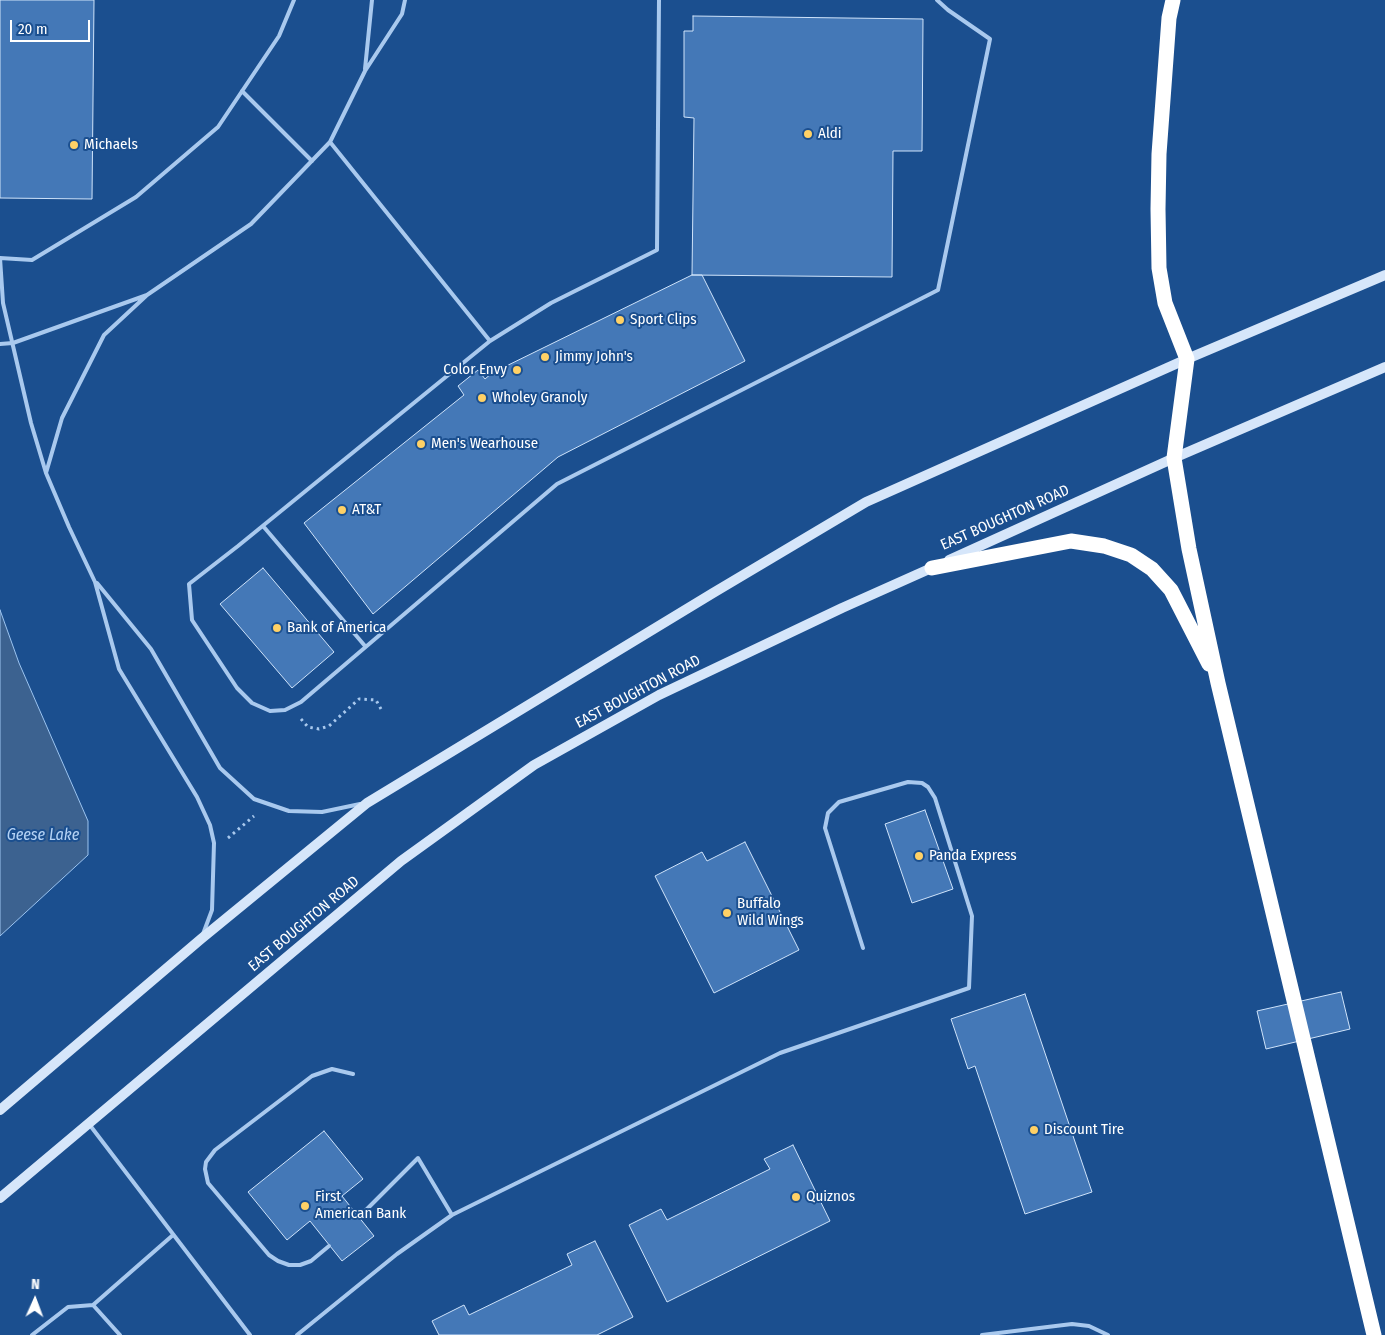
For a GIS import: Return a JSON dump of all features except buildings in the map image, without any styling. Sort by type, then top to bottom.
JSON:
[{"type":"highway","points":[[1173,0],[1169,18],[1159,154],[1159,268],[1165,303],[1187,359],[1174,458],[1189,549],[1218,683],[1374,1335]]},
{"type":"highway","points":[[932,568],[1071,541],[1104,546],[1131,555],[1152,569],[1171,590],[1218,683]]},
{"type":"main road","points":[[0,1110],[201,939],[367,803],[866,502],[1187,359],[1385,275]]},
{"type":"main road","name":"EAST BOUGHTON ROAD","points":[[0,1198],[402,861],[534,765],[659,695],[842,608],[1174,458],[1385,367]]},
{"type":"lane","points":[[201,939],[212,910],[214,843],[210,825],[197,797],[119,669],[95,582],[46,473],[31,423],[3,303],[0,258],[32,260],[136,197],[218,127],[279,36],[294,0]]},
{"type":"lane","points":[[365,71],[372,0]]},
{"type":"lane","points":[[46,473],[62,418],[104,335],[147,295],[251,224],[312,162],[330,142],[365,71],[402,14],[406,0]]},
{"type":"lane","points":[[659,0],[657,250],[551,303],[490,341],[263,526],[188,584],[192,620],[237,688],[252,703],[270,712],[285,710],[301,702],[557,484],[938,290],[990,39],[948,10],[937,0]]},
{"type":"lane","points":[[242,90],[312,162]]},
{"type":"lane","points":[[330,142],[490,341]]},
{"type":"lane","points":[[0,344],[13,342],[147,295]]},
{"type":"lane","points":[[263,526],[365,646]]},
{"type":"lane","points":[[95,582],[151,649],[220,768],[254,799],[289,811],[322,812],[367,803]]},
{"type":"lane","points":[[297,1335],[397,1254],[452,1215],[780,1053],[968,988],[972,916],[935,798],[928,787],[922,783],[908,782],[839,802],[828,813],[825,828],[862,948]]},
{"type":"lane","points":[[329,1246],[311,1261],[300,1265],[278,1262],[269,1255],[208,1183],[205,1169],[206,1162],[216,1150],[312,1076],[332,1069],[353,1074]]},
{"type":"lane","points":[[88,1124],[250,1335]]},
{"type":"lane","points":[[359,1216],[418,1158],[452,1215]]},
{"type":"lane","points":[[32,1335],[68,1307],[93,1305],[173,1235]]},
{"type":"lane","points":[[93,1305],[120,1335]]},
{"type":"lane","points":[[982,1335],[1072,1324],[1089,1326],[1108,1335]]},
{"type":"path","points":[[292,706],[308,727],[319,729],[329,726],[359,699],[376,700],[381,709]]},
{"type":"path","points":[[226,840],[254,816]]},
{"type":"water","name":"Geese Lake","points":[[0,610],[19,663],[88,821],[88,855],[0,936]]},
{"type":"place","name":"Aldi","points":[[808,134]]},
{"type":"place","name":"Michaels","points":[[74,145]]},
{"type":"place","name":"Sport Clips","points":[[620,320]]},
{"type":"place","name":"Jimmy John's","points":[[545,357]]},
{"type":"place","name":"Color Envy","points":[[517,370]]},
{"type":"place","name":"Wholey Granoly","points":[[482,398]]},
{"type":"place","name":"Men's Wearhouse","points":[[421,444]]},
{"type":"place","name":"AT&T","points":[[342,510]]},
{"type":"place","name":"Bank of America","points":[[277,628]]},
{"type":"place","name":"Panda Express","points":[[919,856]]},
{"type":"place","name":"Buffalo Wild Wings","points":[[727,913]]},
{"type":"place","name":"Discount Tire","points":[[1034,1130]]},
{"type":"place","name":"Quiznos","points":[[796,1197]]},
{"type":"place","name":"First American Bank","points":[[305,1206]]}]
